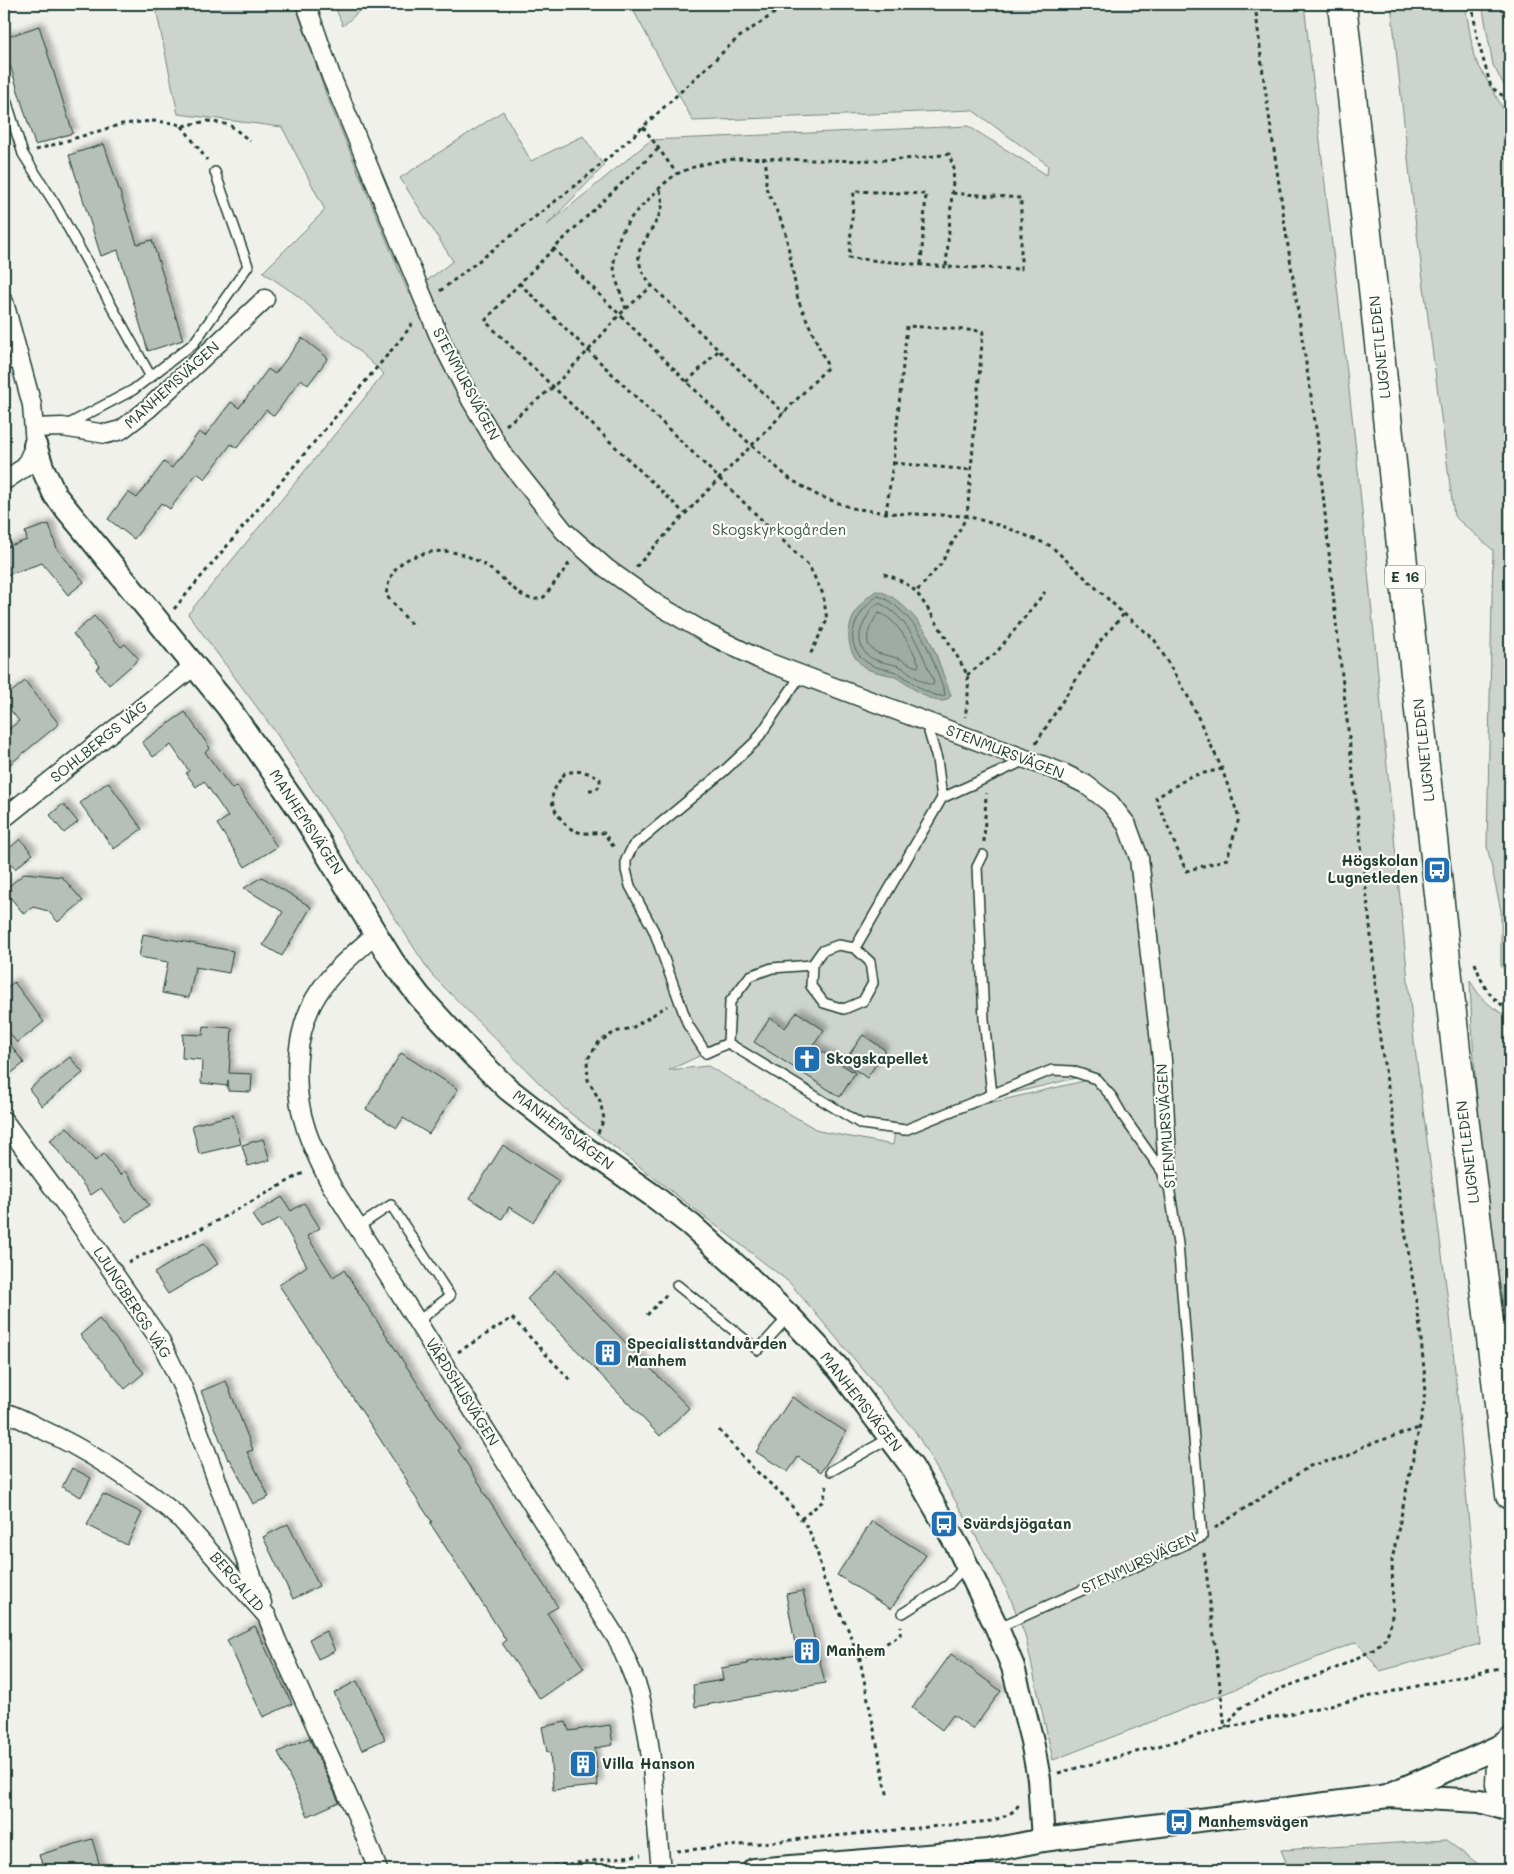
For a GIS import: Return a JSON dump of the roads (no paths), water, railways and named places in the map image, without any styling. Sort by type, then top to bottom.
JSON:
[{"type":"highway","name":"LUGNETLEDEN","points":[[1342,4],[1456,1050],[1510,1495]]},
{"type":"highway","points":[[1510,1742],[1501,1762],[1500,1784],[1510,1809]]},
{"type":"street","name":"STENMURSVÄGEN","points":[[306,4],[331,76],[442,343],[470,400],[502,454],[564,531],[606,568],[624,581],[658,605],[708,634],[759,659],[1063,772],[1085,784],[1110,803],[1127,825],[1139,858],[1162,1060],[1168,1180]]},
{"type":"street","name":"MANHEMSVÄGEN","points":[[34,437],[62,427],[106,434],[121,430],[155,403],[265,299]]},
{"type":"street","name":"MANHEMSVÄGEN","points":[[4,302],[12,363],[32,405],[34,437],[49,484],[55,495],[228,708],[278,777],[393,962],[420,997],[473,1055],[508,1089],[590,1152],[691,1225],[789,1316],[838,1368],[912,1466],[967,1565],[1013,1667],[1024,1705],[1040,1779],[1043,1840]]},
{"type":"street","points":[[4,481],[24,467],[34,437]]},
{"type":"street","name":"SOHLBERGS VÄG","points":[[4,818],[194,666]]},
{"type":"street","name":"VÄRDSHUSVÄGEN","points":[[376,934],[343,964],[320,990],[301,1037],[298,1066],[300,1103],[306,1130],[332,1185],[619,1642],[640,1697],[650,1760],[660,1862]]},
{"type":"street","name":"LJUNGBERGS VÄG","points":[[4,1121],[160,1340],[183,1388],[267,1616]]},
{"type":"street","name":"BERGALID","points":[[4,1412],[90,1453],[179,1516],[267,1616],[358,1818],[378,1870]]},
{"type":"street","points":[[1388,1796],[1431,1776],[1476,1759],[1510,1742]]},
{"type":"street","points":[[754,1870],[948,1863],[988,1851],[1043,1840],[1388,1796],[1480,1800],[1510,1809]]},
{"type":"lane","points":[[4,93],[23,154],[55,204],[151,377]]},
{"type":"lane","points":[[62,427],[106,406],[133,390],[194,343],[248,266],[215,172]]},
{"type":"lane","points":[[728,1043],[706,1053],[688,1025],[654,931],[630,886],[626,870],[626,860],[633,846],[724,771],[756,741],[801,675]]},
{"type":"lane","points":[[926,722],[937,759],[942,798]]},
{"type":"lane","points":[[855,948],[942,798],[1026,759]]},
{"type":"lane","points":[[983,855],[977,867],[984,1019],[992,1095]]},
{"type":"lane","points":[[838,945],[855,948],[870,962],[873,983],[863,1001],[844,1009],[824,1003],[811,986],[812,965],[822,952],[830,948],[838,945]]},
{"type":"lane","points":[[728,1043],[730,1002],[750,976],[772,968],[812,965]]},
{"type":"lane","points":[[728,1043],[861,1124],[905,1130],[1052,1070],[1072,1071],[1096,1079],[1112,1097],[1123,1116],[1168,1180]]},
{"type":"lane","name":"STENMURSVÄGEN","points":[[997,1628],[1202,1537],[1178,1244],[1168,1180]]},
{"type":"lane","points":[[358,1227],[391,1205],[450,1296],[417,1322]]},
{"type":"lane","points":[[677,1285],[758,1350],[789,1316]]},
{"type":"lane","points":[[831,1471],[890,1438]]},
{"type":"lane","points":[[903,1614],[948,1585],[967,1565]]},
{"type":"water","points":[[876,591],[883,592],[898,601],[913,615],[928,636],[951,695],[946,700],[932,699],[895,677],[867,669],[855,657],[850,647],[850,626],[859,606]]},
{"type":"place","name":"Högskolan Lugnetleden","points":[[1437,870]]},
{"type":"place","name":"Skogskapellet","points":[[807,1059]]},
{"type":"place","name":"Specialisttandvården Manhem","points":[[608,1353]]},
{"type":"place","name":"Svärdsjögatan","points":[[944,1524]]},
{"type":"place","name":"Manhem","points":[[807,1651]]},
{"type":"place","name":"Villa Hanson","points":[[583,1764]]},
{"type":"place","name":"Manhemsvägen","points":[[1179,1822]]},
{"type":"park label","name":"Skogskyrkogården","points":[[779,530]]}]
